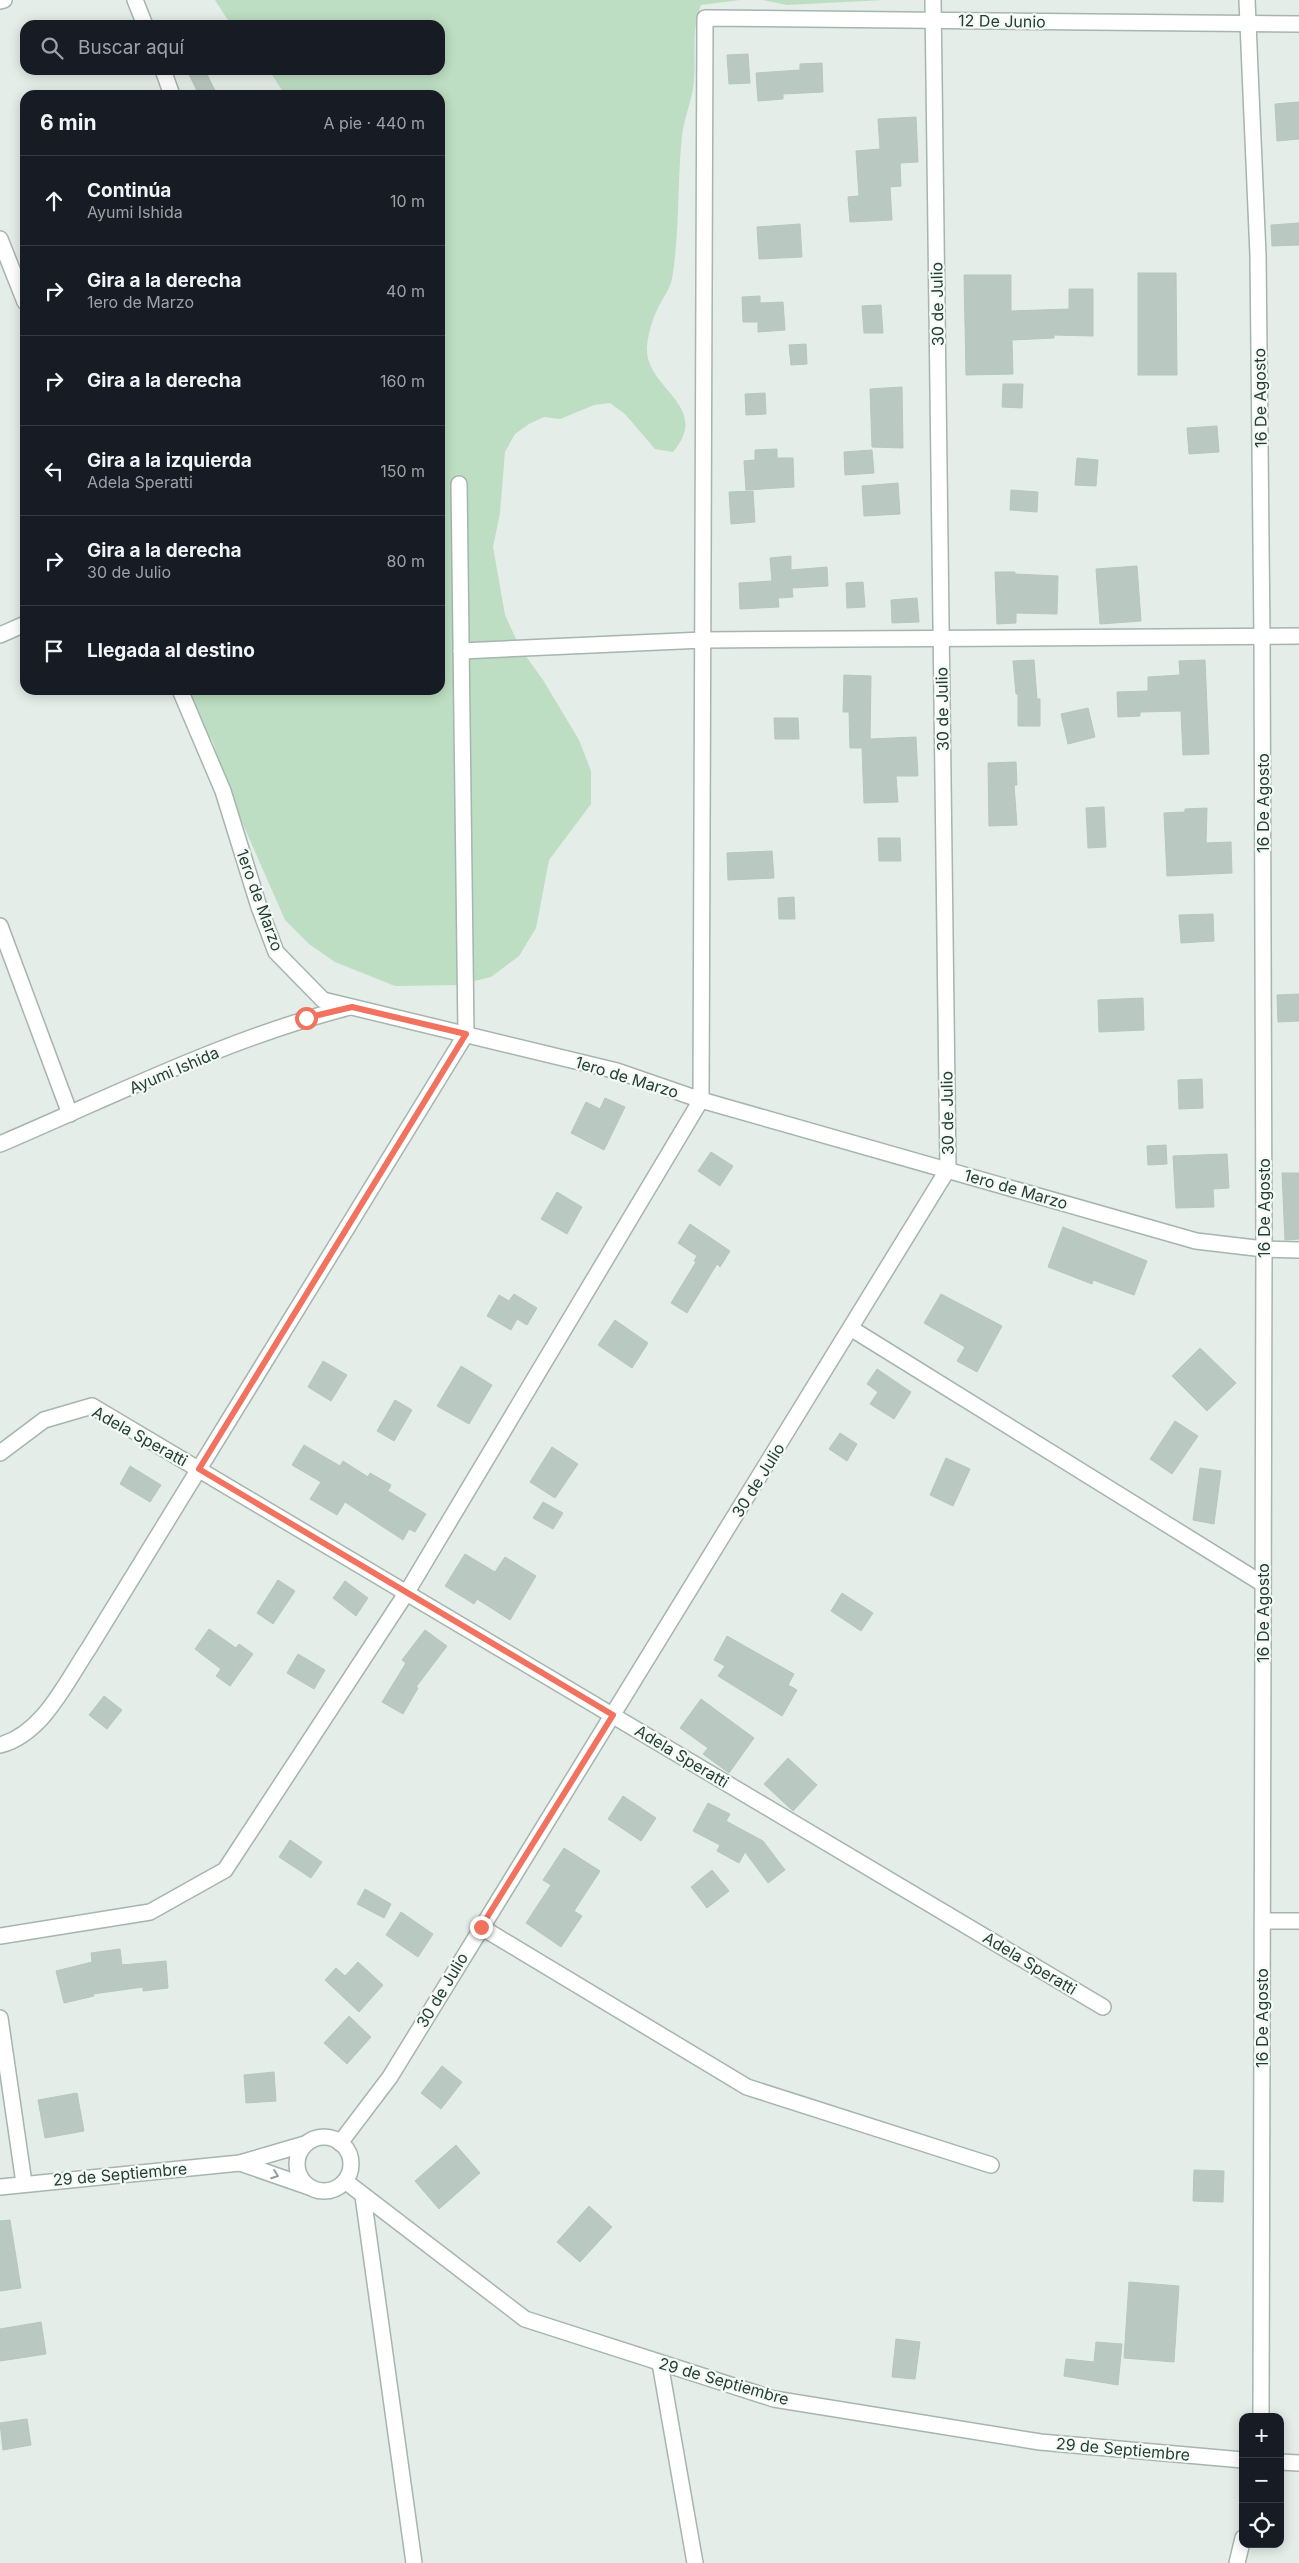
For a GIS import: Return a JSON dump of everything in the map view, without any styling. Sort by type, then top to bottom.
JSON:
[{"type":"street","points":[[0,1],[4,0]]},
{"type":"street","points":[[135,0],[143,20]]},
{"type":"street","name":"30 de Julio","points":[[340,2143],[390,2077],[852,1329],[948,1169],[933,0]]},
{"type":"street","name":"16 De Agosto","points":[[1247,0],[1258,255],[1262,636],[1264,1249],[1261,2413]]},
{"type":"street","name":"12 De Junio","points":[[703,640],[705,18],[1299,24]]},
{"type":"street","points":[[164,75],[170,90]]},
{"type":"street","points":[[0,239],[20,289]]},
{"type":"street","points":[[0,1745],[17,1741],[45,1715],[89,1648],[466,1034],[459,484]]},
{"type":"street","points":[[0,635],[20,626]]},
{"type":"street","points":[[461,651],[703,640],[941,640],[1299,636]]},
{"type":"street","points":[[0,1936],[150,1912],[225,1870],[406,1592],[701,1100],[703,640]]},
{"type":"street","name":"1ero de Marzo","points":[[182,695],[223,791],[259,907],[276,952],[323,1000],[617,1071],[701,1100],[1196,1241],[1264,1249]]},
{"type":"street","points":[[0,926],[70,1114]]},
{"type":"street","name":"Ayumi Ishida","points":[[0,1144],[193,1060],[306,1018],[352,1007]]},
{"type":"street","points":[[1264,1249],[1299,1250]]},
{"type":"street","points":[[852,1329],[1263,1584]]},
{"type":"street","name":"Adela Speratti","points":[[0,1453],[44,1420],[92,1406],[1103,2007]]},
{"type":"street","points":[[1263,1921],[1299,1921]]},
{"type":"street","points":[[481,1927],[747,2087],[991,2165]]},
{"type":"street","points":[[0,2018],[24,2183]]},
{"type":"street","points":[[319,2137],[328,2137],[340,2143],[348,2153],[351,2163],[345,2181],[329,2191],[311,2188],[240,2163],[305,2144],[319,2137]]},
{"type":"street","points":[[305,2144],[300,2151],[297,2168],[299,2176],[311,2188]]},
{"type":"street","name":"29 de Septiembre","points":[[0,2187],[24,2183],[240,2163]]},
{"type":"street","name":"29 de Septiembre","points":[[345,2181],[525,2319],[774,2399],[1040,2442],[1239,2460]]},
{"type":"street","points":[[363,2196],[414,2563]]},
{"type":"street","points":[[660,2363],[695,2563]]},
{"type":"street","points":[[1284,2462],[1299,2463]]},
{"type":"street","points":[[1237,2563],[1241,2548]]},
{"type":"green space","points":[[215,0],[740,0],[701,5],[698,14],[695,33],[693,87],[682,136],[675,261],[669,287],[653,318],[647,346],[649,361],[655,374],[674,397],[681,409],[685,422],[683,436],[673,452],[655,449],[625,414],[610,403],[594,405],[560,419],[544,417],[529,424],[515,434],[505,452],[500,513],[493,547],[505,615],[520,648],[543,680],[579,740],[591,771],[591,804],[549,860],[536,928],[519,956],[491,977],[458,985],[395,986],[335,962],[309,944],[285,920],[228,790],[213,742],[197,716],[191,695],[445,695],[445,90],[282,90],[272,75],[445,75],[445,20],[228,20]]},
{"type":"green space","points":[[763,0],[884,0],[787,5]]},
{"type":"building","points":[[748,54],[750,83],[729,84],[727,55]]},
{"type":"building","points":[[822,63],[823,92],[783,94],[783,99],[758,101],[756,73],[800,70],[800,64]]},
{"type":"building","points":[[189,75],[207,75],[215,90],[197,90]]},
{"type":"building","points":[[1299,102],[1299,139],[1277,141],[1275,104]]},
{"type":"building","points":[[916,117],[918,162],[900,163],[901,186],[890,187],[892,220],[850,222],[848,197],[859,196],[856,151],[880,149],[878,119]]},
{"type":"building","points":[[1299,223],[1299,245],[1272,246],[1271,225]]},
{"type":"building","points":[[800,224],[802,257],[759,259],[757,227]]},
{"type":"building","points":[[1138,273],[1176,273],[1177,375],[1138,375]]},
{"type":"building","points":[[964,275],[1011,275],[1011,311],[1069,309],[1069,289],[1093,289],[1093,336],[1054,335],[1054,338],[1012,340],[1013,374],[966,375]]},
{"type":"building","points":[[760,296],[760,303],[783,302],[785,330],[758,332],[758,322],[743,322],[742,297]]},
{"type":"building","points":[[881,305],[883,333],[864,333],[862,306]]},
{"type":"building","points":[[806,344],[807,364],[791,365],[789,345]]},
{"type":"building","points":[[1003,384],[1023,384],[1022,408],[1002,407]]},
{"type":"building","points":[[902,387],[903,448],[872,447],[870,389]]},
{"type":"building","points":[[765,393],[766,414],[746,415],[745,394]]},
{"type":"building","points":[[1217,426],[1219,452],[1189,454],[1187,428]]},
{"type":"building","points":[[777,449],[777,458],[793,458],[794,487],[746,490],[744,461],[755,460],[755,450]]},
{"type":"building","points":[[872,450],[874,473],[845,475],[844,452]]},
{"type":"building","points":[[1077,458],[1098,460],[1096,486],[1075,485]]},
{"type":"building","points":[[898,483],[900,514],[864,516],[862,486]]},
{"type":"building","points":[[1011,490],[1038,492],[1037,512],[1010,510]]},
{"type":"building","points":[[753,491],[755,522],[731,524],[729,492]]},
{"type":"building","points":[[791,556],[791,570],[827,567],[828,586],[792,588],[793,597],[778,598],[779,607],[740,609],[739,583],[772,581],[770,558]]},
{"type":"building","points":[[1137,566],[1141,621],[1100,624],[1096,569]]},
{"type":"building","points":[[995,572],[1058,576],[1057,614],[1016,613],[1016,623],[997,624]]},
{"type":"building","points":[[863,582],[865,607],[847,608],[846,583]]},
{"type":"building","points":[[917,598],[919,622],[892,623],[891,600]]},
{"type":"building","points":[[1034,660],[1037,699],[1040,699],[1040,726],[1018,726],[1018,694],[1016,694],[1013,661]]},
{"type":"building","points":[[1205,660],[1209,754],[1183,755],[1181,711],[1140,712],[1140,716],[1118,717],[1117,692],[1148,691],[1148,677],[1180,675],[1179,661]]},
{"type":"building","points":[[844,675],[871,676],[870,739],[916,737],[918,776],[896,776],[898,802],[864,803],[862,748],[850,748],[849,712],[843,712]]},
{"type":"building","points":[[1088,708],[1095,737],[1068,744],[1061,714]]},
{"type":"building","points":[[774,718],[798,718],[799,739],[775,739]]},
{"type":"building","points":[[1016,762],[1017,785],[1014,785],[1017,825],[989,826],[988,763]]},
{"type":"building","points":[[1104,807],[1106,847],[1088,848],[1086,808]]},
{"type":"building","points":[[1207,808],[1206,843],[1231,842],[1232,873],[1167,876],[1164,813],[1185,812],[1185,809]]},
{"type":"building","points":[[878,838],[900,838],[901,861],[879,861]]},
{"type":"building","points":[[772,851],[774,878],[728,880],[727,853]]},
{"type":"building","points":[[794,897],[795,919],[779,919],[778,898]]},
{"type":"building","points":[[1213,914],[1214,941],[1181,943],[1179,915]]},
{"type":"building","points":[[1299,994],[1299,1021],[1278,1022],[1277,995]]},
{"type":"building","points":[[1143,998],[1144,1030],[1099,1032],[1098,1000]]},
{"type":"building","points":[[1202,1079],[1203,1108],[1179,1109],[1178,1080]]},
{"type":"building","points":[[605,1098],[625,1107],[604,1150],[571,1133],[586,1102],[600,1109]]},
{"type":"building","points":[[1166,1145],[1167,1164],[1148,1165],[1147,1146]]},
{"type":"building","points":[[711,1152],[733,1166],[720,1186],[698,1171]]},
{"type":"building","points":[[1227,1154],[1229,1188],[1213,1189],[1214,1207],[1176,1208],[1173,1156]]},
{"type":"building","points":[[1282,1173],[1299,1173],[1299,1239],[1285,1240]]},
{"type":"building","points":[[557,1192],[582,1207],[567,1234],[541,1219]]},
{"type":"building","points":[[690,1224],[730,1251],[720,1267],[717,1264],[687,1313],[671,1303],[696,1262],[694,1261],[697,1256],[678,1243]]},
{"type":"building","points":[[1063,1227],[1147,1261],[1134,1295],[1093,1280],[1092,1284],[1048,1267]]},
{"type":"building","points":[[514,1294],[537,1308],[527,1325],[517,1319],[511,1330],[487,1316],[499,1295],[509,1301]]},
{"type":"building","points":[[941,1294],[1002,1326],[977,1372],[957,1361],[965,1347],[924,1323]]},
{"type":"building","points":[[615,1320],[648,1343],[632,1368],[598,1345]]},
{"type":"building","points":[[1200,1348],[1236,1383],[1207,1411],[1172,1376]]},
{"type":"building","points":[[323,1361],[347,1375],[331,1401],[308,1387]]},
{"type":"building","points":[[461,1366],[492,1385],[469,1424],[437,1406]]},
{"type":"building","points":[[877,1369],[911,1392],[894,1419],[870,1404],[878,1392],[867,1384]]},
{"type":"building","points":[[395,1400],[412,1410],[394,1441],[377,1431]]},
{"type":"building","points":[[1175,1421],[1198,1436],[1172,1474],[1150,1459]]},
{"type":"building","points":[[840,1433],[857,1444],[847,1461],[829,1449]]},
{"type":"building","points":[[304,1445],[340,1466],[343,1461],[368,1477],[370,1473],[391,1485],[388,1491],[426,1514],[415,1532],[409,1529],[403,1540],[345,1502],[337,1515],[310,1499],[321,1482],[292,1465]]},
{"type":"building","points":[[552,1447],[578,1464],[555,1498],[530,1482]]},
{"type":"building","points":[[946,1458],[970,1469],[953,1506],[930,1495]]},
{"type":"building","points":[[130,1466],[161,1485],[150,1502],[120,1484]]},
{"type":"building","points":[[1200,1468],[1221,1471],[1214,1524],[1193,1520]]},
{"type":"building","points":[[543,1502],[563,1513],[553,1529],[533,1518]]},
{"type":"building","points":[[465,1554],[495,1572],[505,1557],[536,1576],[510,1620],[477,1599],[474,1604],[445,1586]]},
{"type":"building","points":[[278,1580],[295,1591],[273,1624],[257,1613]]},
{"type":"building","points":[[345,1581],[368,1598],[356,1616],[333,1598]]},
{"type":"building","points":[[842,1593],[873,1613],[861,1631],[831,1611]]},
{"type":"building","points":[[209,1629],[236,1648],[239,1644],[253,1654],[230,1686],[216,1676],[221,1669],[195,1649]]},
{"type":"building","points":[[425,1630],[447,1646],[416,1687],[418,1688],[403,1714],[382,1702],[406,1663],[402,1660]]},
{"type":"building","points":[[727,1636],[794,1674],[788,1685],[797,1690],[782,1716],[718,1676],[725,1666],[714,1660]]},
{"type":"building","points":[[298,1654],[325,1670],[314,1689],[287,1673]]},
{"type":"building","points":[[104,1696],[122,1710],[107,1729],[89,1715]]},
{"type":"building","points":[[701,1699],[754,1738],[729,1773],[703,1754],[708,1748],[680,1728]]},
{"type":"building","points":[[788,1758],[817,1785],[793,1811],[764,1784]]},
{"type":"building","points":[[623,1796],[656,1818],[641,1841],[608,1819]]},
{"type":"building","points":[[708,1803],[730,1814],[726,1821],[763,1841],[785,1870],[768,1883],[745,1852],[739,1863],[717,1851],[720,1845],[693,1831]]},
{"type":"building","points":[[290,1840],[322,1862],[311,1878],[279,1857]]},
{"type":"building","points":[[564,1848],[600,1871],[574,1911],[582,1916],[561,1947],[526,1923],[551,1885],[543,1880]]},
{"type":"building","points":[[712,1870],[729,1891],[707,1908],[691,1887]]},
{"type":"building","points":[[365,1889],[391,1904],[384,1918],[357,1904]]},
{"type":"building","points":[[401,1912],[433,1934],[418,1957],[386,1935]]},
{"type":"building","points":[[120,1949],[122,1965],[166,1961],[168,1988],[143,1991],[143,1987],[93,1994],[94,1996],[64,2003],[56,1971],[92,1962],[91,1953]]},
{"type":"building","points":[[358,1962],[383,1985],[359,2012],[325,1980],[336,1968],[345,1976]]},
{"type":"building","points":[[349,2016],[371,2037],[347,2064],[324,2043]]},
{"type":"building","points":[[442,2066],[462,2082],[441,2109],[421,2093]]},
{"type":"building","points":[[274,2072],[276,2101],[246,2103],[244,2075]]},
{"type":"building","points":[[77,2093],[84,2131],[45,2138],[38,2100]]},
{"type":"building","points":[[456,2145],[480,2173],[439,2209],[415,2181]]},
{"type":"building","points":[[1194,2170],[1224,2171],[1223,2202],[1193,2201]]},
{"type":"building","points":[[589,2206],[612,2227],[580,2262],[557,2242]]},
{"type":"building","points":[[10,2220],[21,2288],[0,2291],[0,2221]]},
{"type":"building","points":[[1129,2282],[1179,2286],[1174,2362],[1124,2358]]},
{"type":"building","points":[[41,2322],[46,2354],[0,2361],[0,2329]]},
{"type":"building","points":[[896,2339],[920,2342],[915,2379],[892,2377]]},
{"type":"building","points":[[1096,2342],[1122,2344],[1118,2385],[1064,2376],[1066,2359],[1094,2362]]},
{"type":"building","points":[[27,2419],[31,2445],[3,2450],[0,2423]]},
{"type":"route","points":[[306,1018],[352,1007],[466,1034],[199,1469],[613,1715],[481,1927]]}]
